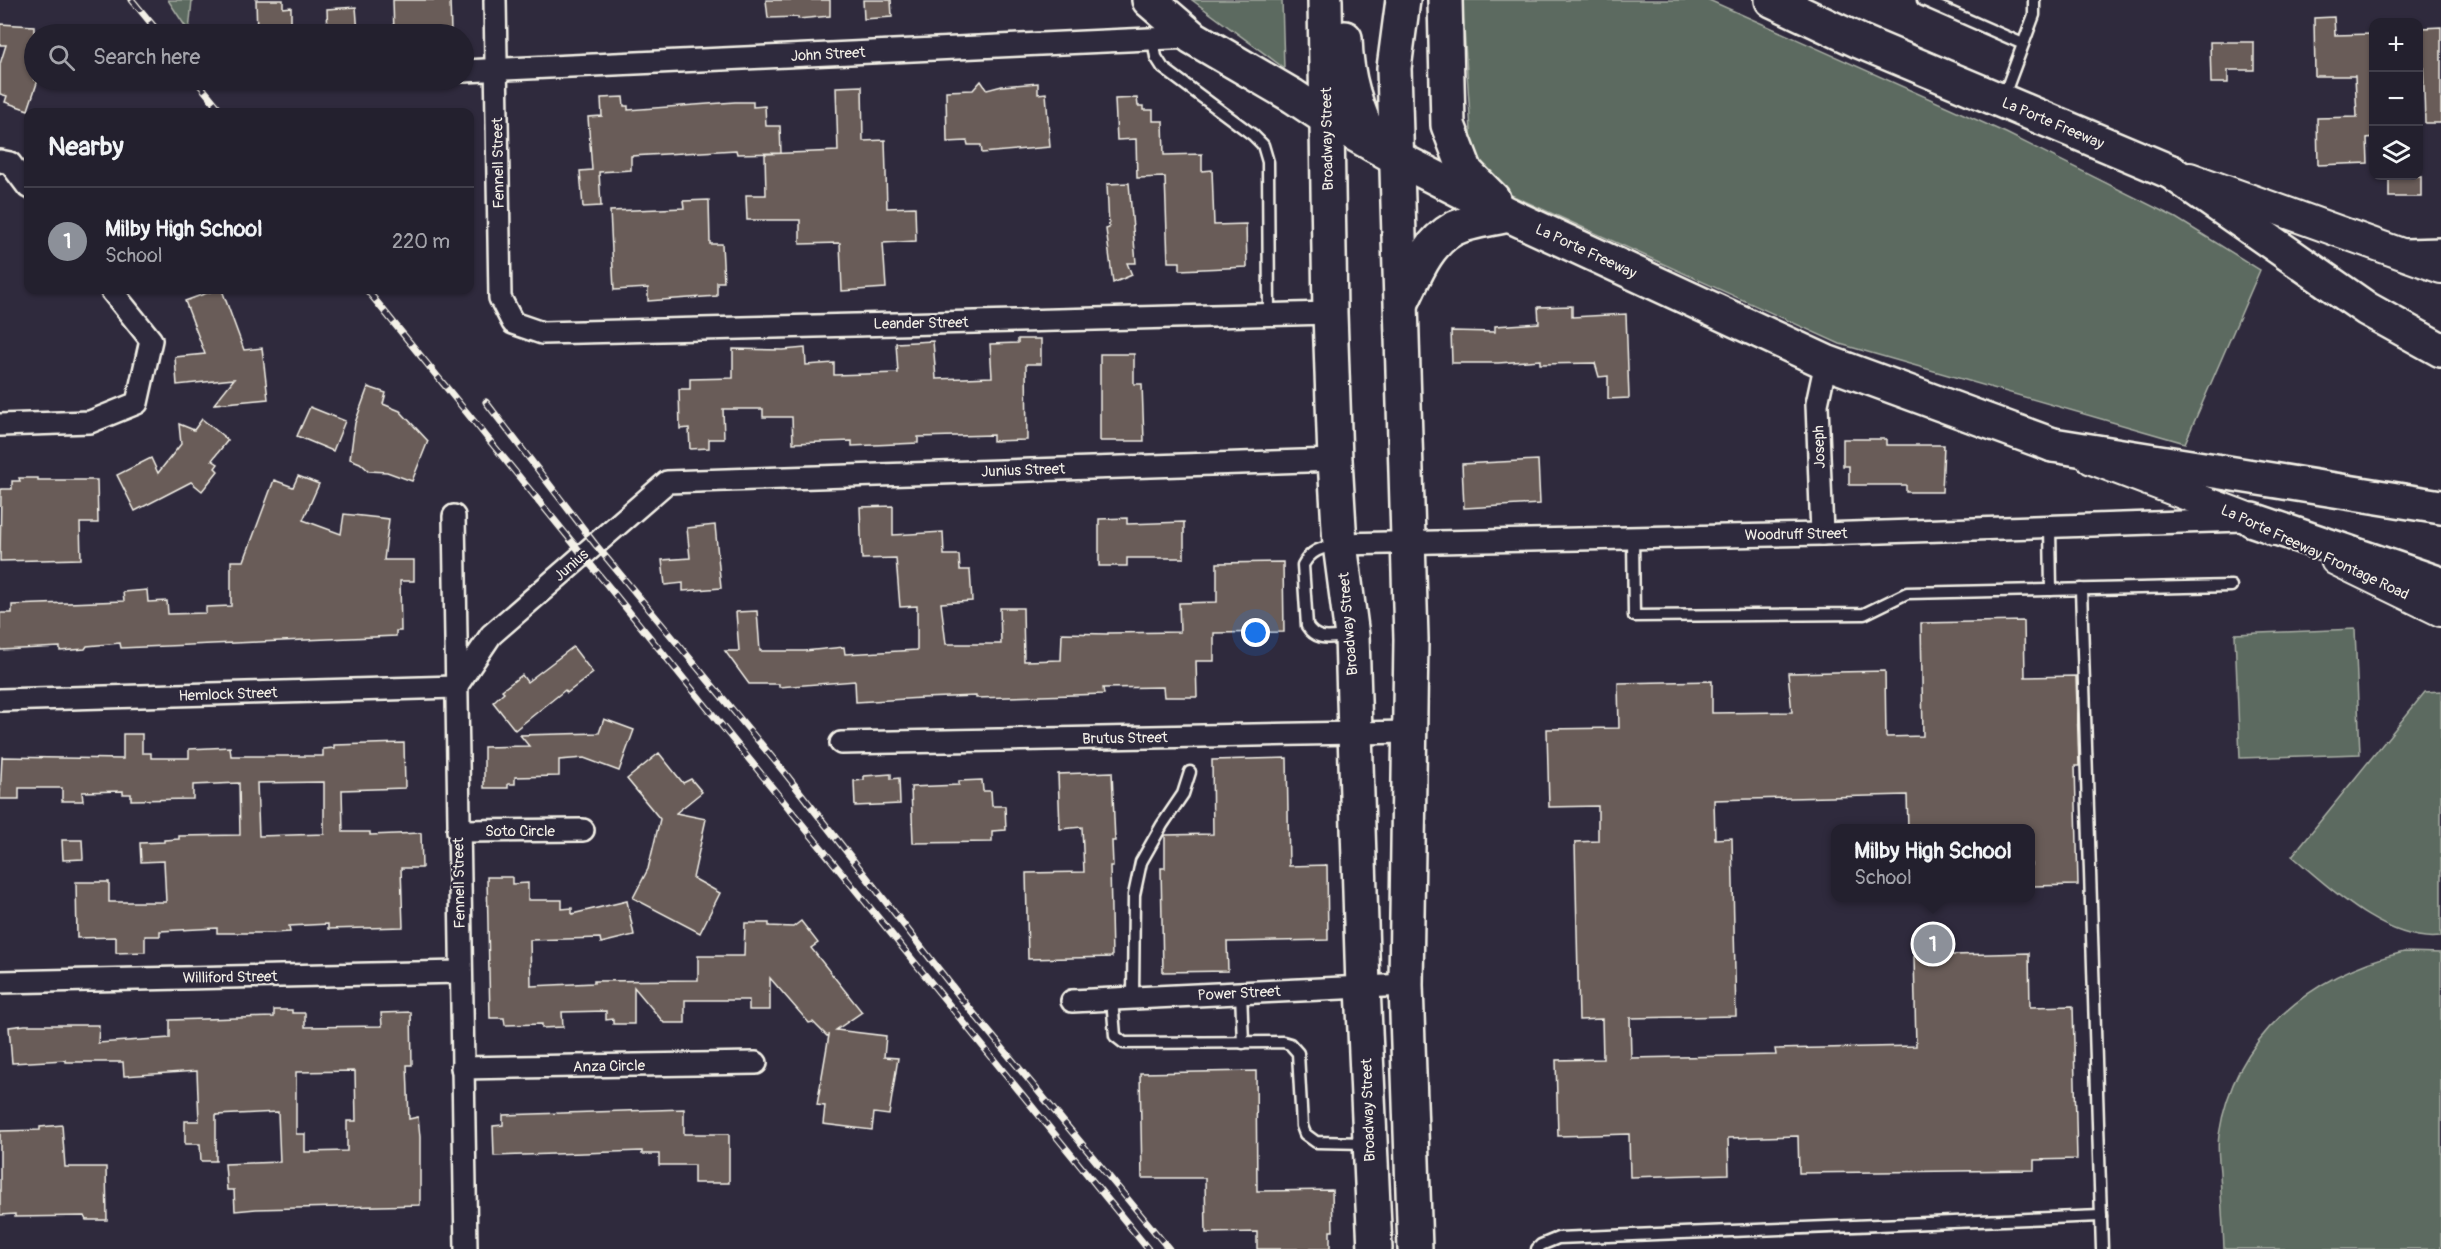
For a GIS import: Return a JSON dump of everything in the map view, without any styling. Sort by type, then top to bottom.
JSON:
[{"type":"main road","name":"La Porte Freeway","points":[[1149,0],[1192,38],[1385,151],[1509,215],[1826,362],[2053,445],[2441,507]]},
{"type":"main road","name":"Broadway Street","points":[[1325,0],[1330,313],[1335,460],[1340,544],[1352,636],[1363,987],[1375,1249]]},
{"type":"main road","points":[[1344,0],[1348,76],[1357,111],[1385,151]]},
{"type":"main road","points":[[1386,0],[1394,68]]},
{"type":"main road","points":[[1403,0],[1385,151],[1400,307],[1409,544],[1411,639],[1406,985],[1415,1249]]},
{"type":"main road","points":[[1445,0],[1448,125],[1466,172],[1509,215]]},
{"type":"main road","name":"La Porte Freeway","points":[[1772,0],[1859,41],[2171,172],[2367,309],[2441,350]]},
{"type":"main road","points":[[2171,172],[2441,268]]},
{"type":"main road","points":[[1400,307],[1424,257],[1439,240],[1454,229],[1509,215]]},
{"type":"main road","name":"La Porte Freeway Frontage Road","points":[[2053,445],[2253,520],[2441,611]]},
{"type":"main road","points":[[2253,520],[2441,584]]},
{"type":"street","name":"Fennell Street","points":[[495,0],[500,298],[513,323]]},
{"type":"street","name":"John Street","points":[[474,71],[1192,38]]},
{"type":"street","points":[[0,161],[9,163],[24,182]]},
{"type":"street","points":[[2393,250],[2441,249]]},
{"type":"street","points":[[0,425],[90,422],[137,403],[151,340],[114,294]]},
{"type":"street","name":"Leander Street","points":[[513,323],[542,333],[1330,313]]},
{"type":"street","name":"Joseph","points":[[1822,534],[1817,404],[1826,362]]},
{"type":"street","name":"Junius Street","points":[[710,481],[1335,460]]},
{"type":"street","name":"Junius","points":[[456,687],[491,635],[667,482],[710,481]]},
{"type":"street","name":"Fennell Street","points":[[454,516],[466,1249]]},
{"type":"street","name":"Woodruff Street","points":[[1340,544],[1822,534],[2253,520]]},
{"type":"street","name":"Hemlock Street","points":[[0,700],[456,687]]},
{"type":"street","name":"Brutus Street","points":[[841,743],[1408,732]]},
{"type":"street","name":"Soto Circle","points":[[458,831],[583,831]]},
{"type":"street","name":"Williford Street","points":[[0,982],[460,972]]},
{"type":"street","name":"Power Street","points":[[1072,1001],[1406,985]]},
{"type":"street","name":"Anza Circle","points":[[462,1068],[756,1063]]},
{"type":"lane","points":[[1923,0],[2023,44]]},
{"type":"lane","points":[[2002,101],[2034,15],[2034,0]]},
{"type":"lane","points":[[1153,39],[1156,57],[1163,68],[1253,135],[1266,152],[1268,162],[1269,315]]},
{"type":"lane","points":[[2050,527],[2051,590]]},
{"type":"lane","points":[[1633,538],[1634,616],[1864,615],[1907,593],[2230,586]]},
{"type":"lane","points":[[1340,544],[1317,549],[1308,556],[1303,565],[1307,626],[1311,634],[1319,638],[1352,636]]},
{"type":"lane","points":[[2080,589],[2102,1249]]},
{"type":"lane","points":[[1133,998],[1134,895],[1142,862],[1162,825],[1183,794],[1190,772]]},
{"type":"lane","points":[[1241,992],[1243,1043]]},
{"type":"lane","points":[[1112,999],[1115,1036],[1119,1041],[1283,1042],[1290,1044],[1298,1053],[1302,1126],[1311,1139],[1316,1142],[1369,1143]]},
{"type":"lane","points":[[1537,1249],[1558,1238],[2101,1216]]},
{"type":"green space","points":[[168,0],[192,0],[190,24],[184,24]]},
{"type":"green space","points":[[1192,0],[1282,0],[1284,68]]},
{"type":"green space","points":[[1462,0],[1709,0],[2006,133],[2176,218],[2260,270],[2185,443],[1840,344],[1498,189],[1472,145]]},
{"type":"green space","points":[[2355,629],[2360,754],[2240,758],[2235,634]]},
{"type":"green space","points":[[2441,691],[2441,937],[2420,937],[2400,931],[2360,911],[2292,856],[2425,692]]},
{"type":"green space","points":[[2404,952],[2441,953],[2441,1249],[2224,1249],[2218,1140],[2227,1100],[2241,1068],[2260,1039],[2282,1015],[2309,993],[2338,976],[2370,962]]},
{"type":"building","points":[[256,0],[283,0],[283,8],[291,7],[291,24],[257,24]]},
{"type":"building","points":[[393,0],[450,0],[451,24],[394,24]]},
{"type":"building","points":[[766,0],[830,0],[830,16],[798,19],[798,17],[768,18]]},
{"type":"building","points":[[863,0],[891,0],[892,17],[864,19]]},
{"type":"building","points":[[356,7],[357,24],[328,24],[327,9]]},
{"type":"building","points":[[2334,17],[2335,35],[2369,34],[2368,163],[2318,165],[2317,118],[2357,117],[2355,76],[2315,76],[2314,18]]},
{"type":"building","points":[[0,24],[24,25],[24,90],[35,90],[29,108],[5,102],[7,96],[0,94],[0,64],[6,45],[0,45]]},
{"type":"building","points":[[2441,27],[2441,123],[2425,123],[2423,28]]},
{"type":"building","points":[[2210,42],[2254,42],[2254,70],[2228,70],[2228,83],[2211,83]]},
{"type":"building","points":[[981,81],[987,90],[1002,86],[1038,83],[1038,94],[1046,93],[1050,147],[982,153],[981,145],[968,145],[967,141],[947,142],[946,91],[973,90]]},
{"type":"building","points":[[862,86],[863,141],[885,140],[887,208],[915,207],[916,241],[883,243],[886,288],[842,291],[840,243],[800,244],[800,220],[747,220],[746,195],[766,195],[765,154],[838,151],[836,87]]},
{"type":"building","points":[[623,97],[624,106],[628,106],[628,110],[735,102],[753,102],[753,107],[765,106],[766,126],[780,126],[781,153],[737,154],[736,150],[631,156],[631,170],[599,172],[601,206],[583,207],[580,171],[592,170],[588,117],[602,116],[601,98]]},
{"type":"building","points":[[1137,98],[1138,106],[1143,106],[1143,110],[1153,110],[1153,121],[1163,121],[1164,155],[1202,154],[1202,171],[1212,170],[1214,225],[1246,224],[1247,267],[1180,270],[1180,262],[1168,262],[1165,177],[1137,178],[1136,139],[1117,140],[1115,99]]},
{"type":"building","points":[[2389,180],[2421,180],[2421,197],[2389,197]]},
{"type":"building","points":[[1129,183],[1136,263],[1127,263],[1132,275],[1113,283],[1106,229],[1109,228],[1107,184]]},
{"type":"building","points":[[709,200],[710,244],[722,244],[724,282],[717,282],[717,296],[648,301],[648,288],[614,290],[610,211],[684,208],[683,201]]},
{"type":"building","points":[[204,294],[223,294],[244,350],[262,348],[268,399],[214,404],[234,379],[177,385],[175,357],[205,354],[185,301]]},
{"type":"building","points":[[1572,306],[1572,317],[1626,314],[1629,398],[1608,399],[1608,376],[1599,377],[1595,363],[1540,364],[1540,360],[1452,363],[1451,331],[1495,332],[1495,326],[1539,323],[1538,307]]},
{"type":"building","points":[[1018,339],[1041,339],[1041,364],[1026,364],[1027,440],[993,441],[993,435],[918,437],[918,443],[852,446],[852,441],[793,443],[792,417],[763,417],[763,409],[723,409],[724,439],[709,439],[709,448],[690,449],[689,428],[680,429],[679,389],[690,389],[690,379],[733,378],[733,349],[805,348],[806,365],[834,363],[834,375],[898,373],[896,343],[933,341],[936,379],[992,377],[990,344],[1018,343]]},
{"type":"building","points":[[1100,354],[1134,354],[1134,384],[1142,384],[1144,441],[1100,441]]},
{"type":"building","points":[[368,387],[386,393],[383,404],[400,411],[428,441],[412,481],[387,472],[369,471],[360,463],[350,459],[355,423]]},
{"type":"building","points":[[310,407],[345,421],[333,451],[297,436]]},
{"type":"building","points":[[202,419],[228,440],[212,460],[218,464],[215,468],[218,471],[202,491],[191,482],[135,511],[117,475],[151,458],[158,473],[181,444],[179,424],[194,430]]},
{"type":"building","points":[[1843,439],[1886,439],[1886,445],[1944,445],[1942,492],[1906,492],[1906,485],[1849,485],[1849,466],[1843,466]]},
{"type":"building","points":[[1538,460],[1540,504],[1464,508],[1462,464]]},
{"type":"building","points":[[298,476],[319,484],[303,520],[341,534],[344,514],[389,519],[384,560],[414,560],[414,581],[400,581],[401,631],[396,631],[396,636],[121,648],[120,643],[60,651],[60,647],[0,650],[0,613],[12,613],[12,605],[124,601],[123,592],[147,590],[148,602],[167,601],[168,614],[206,613],[206,607],[231,606],[231,561],[244,561],[274,480],[293,487]]},
{"type":"building","points":[[19,478],[97,480],[98,523],[80,523],[81,559],[0,561],[1,489],[12,489],[12,481],[20,481]]},
{"type":"building","points":[[893,506],[893,535],[943,532],[944,555],[959,555],[960,570],[970,570],[972,601],[941,603],[946,644],[1001,644],[1000,608],[1023,608],[1024,661],[1061,660],[1062,633],[1180,632],[1179,603],[1217,602],[1217,563],[1283,562],[1284,632],[1214,633],[1214,661],[1196,661],[1197,697],[1164,697],[1163,687],[1103,688],[1104,694],[976,698],[976,696],[856,702],[855,681],[779,687],[779,684],[749,684],[725,651],[739,651],[736,612],[757,611],[760,651],[804,651],[844,647],[845,654],[917,650],[917,606],[900,607],[896,558],[862,559],[860,507]]},
{"type":"building","points":[[1127,518],[1127,524],[1184,522],[1184,558],[1127,558],[1127,566],[1099,566],[1099,519]]},
{"type":"building","points":[[715,525],[721,588],[683,591],[683,583],[665,585],[662,560],[690,558],[687,528]]},
{"type":"building","points":[[2024,621],[2025,677],[2076,676],[2079,766],[2075,766],[2078,885],[2035,886],[2035,824],[1908,824],[1907,795],[1714,800],[1715,839],[1732,838],[1736,1016],[1630,1018],[1631,1058],[1776,1055],[1775,1049],[1916,1046],[1914,956],[2029,953],[2030,1007],[2073,1006],[2077,1159],[2034,1160],[2034,1170],[1799,1173],[1798,1136],[1728,1138],[1729,1174],[1630,1177],[1629,1134],[1558,1136],[1556,1060],[1603,1059],[1602,1019],[1579,1020],[1575,842],[1598,841],[1598,806],[1549,807],[1547,729],[1619,728],[1618,683],[1712,681],[1712,713],[1792,712],[1788,673],[1885,671],[1886,737],[1923,736],[1921,623]]},
{"type":"building","points":[[573,647],[593,673],[567,693],[565,690],[515,730],[493,702],[504,692],[502,690],[522,675],[527,682]]},
{"type":"building","points":[[604,719],[634,730],[619,771],[584,758],[559,760],[559,776],[515,777],[515,784],[508,784],[508,788],[484,788],[484,747],[529,746],[520,735],[599,733]]},
{"type":"building","points":[[123,734],[142,734],[142,753],[151,753],[151,758],[189,758],[189,749],[230,747],[231,756],[323,756],[323,749],[334,748],[334,745],[404,743],[405,788],[342,790],[343,832],[370,832],[370,835],[421,833],[422,868],[401,868],[403,927],[328,929],[328,924],[289,926],[290,932],[272,933],[217,933],[217,928],[160,931],[160,936],[145,936],[145,952],[116,953],[116,937],[77,938],[76,882],[109,882],[109,902],[166,902],[164,861],[141,862],[140,843],[164,842],[164,840],[179,839],[179,836],[240,835],[239,783],[193,785],[193,799],[131,800],[131,794],[123,794],[123,791],[82,792],[83,801],[62,801],[62,788],[19,788],[19,799],[0,799],[2,757],[123,759]],"holes":[[[324,782],[324,834],[259,836],[257,783]]]},
{"type":"building","points":[[659,753],[683,783],[691,779],[702,792],[676,813],[706,819],[693,878],[720,893],[700,933],[633,898],[648,869],[660,819],[627,779]]},
{"type":"building","points":[[1287,758],[1289,866],[1327,865],[1328,940],[1227,942],[1228,971],[1163,972],[1161,868],[1165,868],[1165,835],[1213,834],[1212,760]]},
{"type":"building","points":[[1112,772],[1115,841],[1112,841],[1113,866],[1110,866],[1112,957],[1028,959],[1026,873],[1084,872],[1082,827],[1060,829],[1058,774]]},
{"type":"building","points":[[891,774],[891,779],[899,778],[900,804],[855,806],[854,781],[864,780],[864,776]]},
{"type":"building","points":[[982,780],[983,791],[991,791],[992,806],[1005,806],[1006,830],[992,831],[992,842],[913,843],[911,787],[959,785],[959,781]]},
{"type":"building","points":[[62,840],[82,840],[83,859],[63,860]]},
{"type":"building","points":[[487,877],[512,877],[512,884],[528,883],[528,900],[562,900],[562,909],[572,908],[572,914],[627,901],[634,935],[601,943],[600,938],[530,940],[531,986],[594,983],[594,981],[698,980],[698,956],[744,956],[745,923],[769,923],[769,926],[793,927],[801,921],[818,943],[811,948],[862,1012],[836,1030],[886,1036],[884,1057],[898,1058],[889,1115],[874,1113],[872,1130],[823,1124],[825,1106],[817,1105],[829,1035],[827,1036],[813,1022],[809,1023],[770,978],[770,1010],[749,1010],[749,1000],[685,1000],[685,1023],[664,1023],[634,987],[634,1024],[613,1024],[613,1019],[606,1020],[606,1011],[562,1012],[563,1027],[542,1028],[542,1024],[505,1025],[504,1018],[490,1018]]},
{"type":"building","points":[[274,1010],[292,1010],[292,1013],[305,1013],[305,1027],[382,1026],[381,1013],[411,1012],[412,1065],[407,1065],[409,1119],[418,1117],[420,1205],[235,1211],[234,1190],[227,1190],[225,1164],[280,1162],[278,1112],[216,1115],[216,1161],[201,1161],[200,1144],[185,1144],[185,1121],[199,1121],[197,1071],[124,1076],[123,1062],[65,1062],[65,1060],[12,1063],[9,1027],[99,1025],[98,1043],[170,1038],[170,1020],[274,1017]],"holes":[[[355,1071],[356,1121],[347,1121],[347,1151],[305,1152],[305,1134],[296,1134],[296,1072]]]},
{"type":"building","points":[[1256,1071],[1257,1191],[1332,1190],[1333,1231],[1330,1231],[1330,1249],[1257,1249],[1257,1232],[1206,1233],[1205,1178],[1142,1178],[1140,1073]]},
{"type":"building","points":[[684,1109],[684,1134],[729,1134],[729,1183],[694,1183],[694,1165],[659,1165],[659,1154],[642,1154],[642,1151],[494,1156],[493,1126],[503,1125],[503,1115]]},
{"type":"building","points":[[62,1125],[65,1167],[106,1167],[107,1220],[86,1220],[84,1216],[15,1217],[15,1214],[0,1215],[0,1131],[40,1130],[40,1127]]},
{"type":"railway","points":[[132,0],[152,24]]},
{"type":"railway","points":[[204,90],[219,108]]},
{"type":"railway","points":[[370,294],[1148,1249]]},
{"type":"railway","points":[[486,402],[595,544],[785,773],[965,1003],[1169,1249]]},
{"type":"place","name":"Milby High School","points":[[1933,944]]}]
